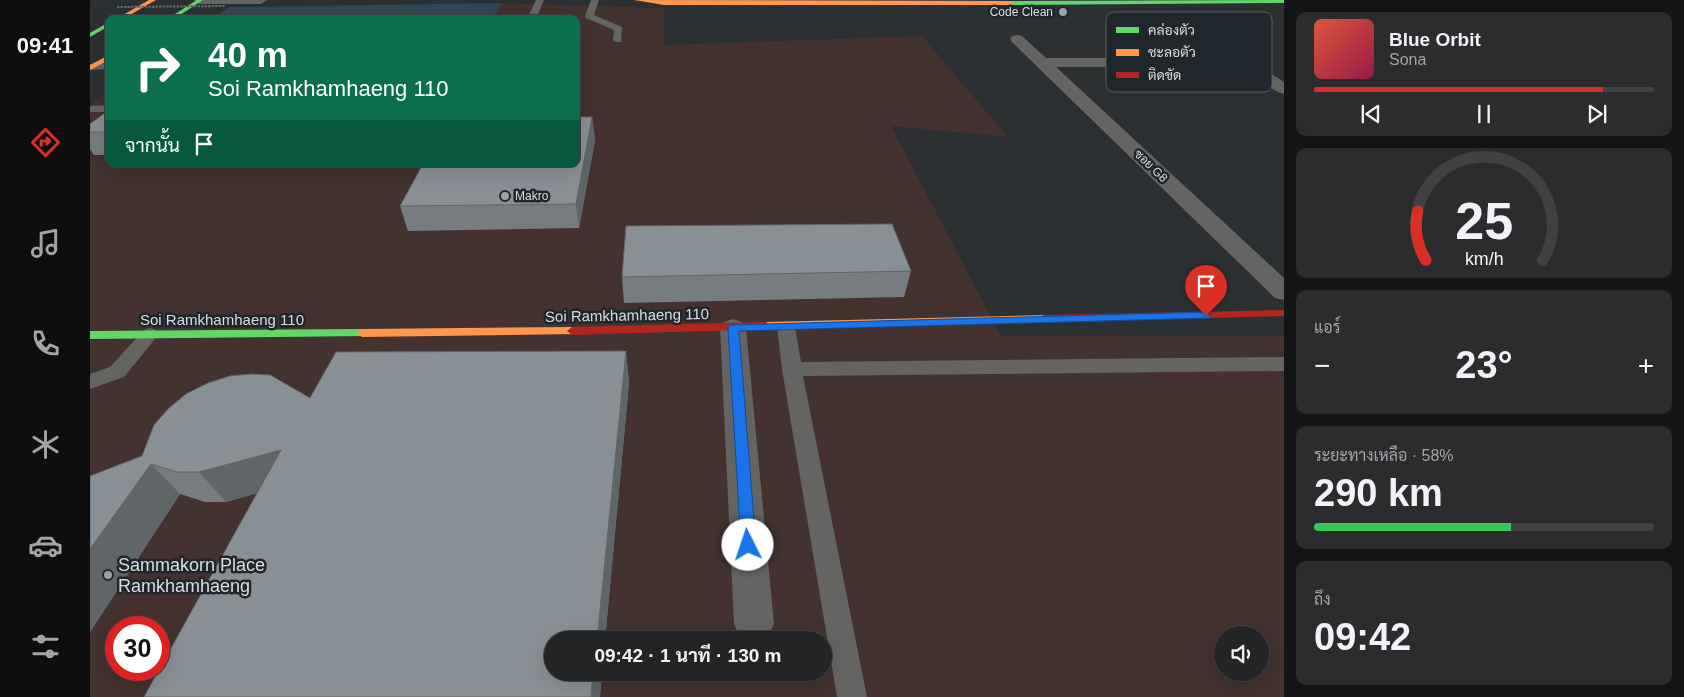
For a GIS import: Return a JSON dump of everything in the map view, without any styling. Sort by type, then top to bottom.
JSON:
[{"type":"street","points":[[118,13],[153,0]]},
{"type":"street","points":[[176,15],[200,0],[261,0]]},
{"type":"street","points":[[637,0],[664,3],[1284,1]]},
{"type":"street","points":[[90,34],[105,26]]},
{"type":"street","name":"ซอย G8","points":[[1017,39],[1284,292]]},
{"type":"street","points":[[91,67],[105,58]]},
{"type":"street","points":[[1043,63],[1106,63]]},
{"type":"street","points":[[1272,82],[1284,89]]},
{"type":"street","name":"Soi Ramkhamhaeng 110","points":[[90,335],[582,331],[1284,313]]},
{"type":"street","points":[[733,328],[754,624]]},
{"type":"lane","points":[[533,15],[540,0]]},
{"type":"lane","points":[[595,0],[590,16],[618,28],[618,40]]},
{"type":"lane","points":[[91,67],[105,66]]},
{"type":"lane","points":[[786,327],[852,697]]},
{"type":"lane","points":[[90,382],[117,372],[150,334]]},
{"type":"lane","points":[[792,369],[1284,364]]},
{"type":"path","points":[[118,13],[225,6]]},
{"type":"shaded area","points":[[501,3],[664,8],[664,45],[922,36],[1008,137],[891,126],[1001,336],[1284,336],[1284,697],[90,697],[90,105],[105,95],[105,167],[580,167],[580,15],[495,15]]},
{"type":"shaded area","points":[[501,3],[495,15],[218,15],[229,7]]},
{"type":"building","points":[[105,113],[105,132],[90,132],[90,124]]},
{"type":"building","points":[[580,117],[592,117],[576,204],[400,206],[421,167],[580,167]]},
{"type":"building","points":[[892,224],[911,271],[622,277],[626,226]]},
{"type":"building","points":[[626,351],[598,631],[544,631],[544,681],[592,681],[591,697],[144,697],[153,681],[170,681],[170,650],[281,450],[199,472],[177,472],[151,464],[90,549],[90,476],[142,456],[154,425],[168,409],[186,394],[208,383],[230,376],[252,374],[270,375],[310,398],[336,352]]},
{"type":"traffic: fast","points":[[176,15],[200,0]]},
{"type":"traffic: fast","points":[[1010,3],[1284,1]]},
{"type":"traffic: fast","points":[[90,35],[105,26]]},
{"type":"traffic: fast","points":[[90,335],[362,333]]},
{"type":"traffic: slow","points":[[126,15],[153,0]]},
{"type":"traffic: slow","points":[[637,0],[664,3],[1010,3]]},
{"type":"traffic: slow","points":[[90,68],[105,59]]},
{"type":"traffic: slow","points":[[766,326],[1044,319]]},
{"type":"traffic: slow","points":[[362,333],[572,331]]},
{"type":"traffic: jam","points":[[1044,319],[1284,313]]},
{"type":"traffic: jam","points":[[572,331],[766,326]]},
{"type":"place","name":"Code Clean","points":[[1063,12]]},
{"type":"place","name":"Makro","points":[[505,196]]},
{"type":"place","name":"Sammakorn Place Ramkhamhaeng","points":[[108,575]]},
{"type":"route","points":[[748,545],[733,328],[1206,316]]}]
